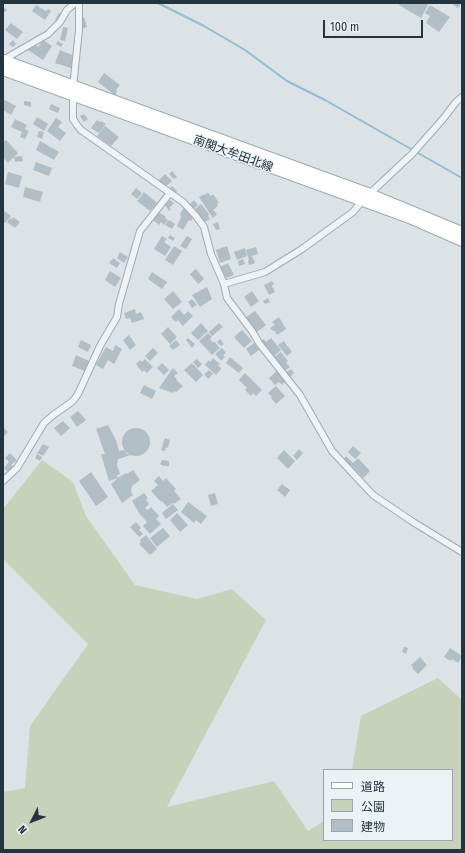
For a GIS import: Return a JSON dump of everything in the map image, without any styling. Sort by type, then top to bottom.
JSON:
[{"type":"main road","name":"南関大牟田北線","points":[[3,60],[73,91]]},
{"type":"main road","name":"南関大牟田北線","points":[[3,70],[73,91],[462,232]]},
{"type":"main road","name":"南関大牟田北線","points":[[366,197],[462,241]]},
{"type":"street","points":[[3,60],[48,34],[60,22],[67,10],[75,3]]},
{"type":"street","points":[[79,3],[79,30],[73,91],[73,118],[81,130],[183,202],[196,216],[204,227],[211,254],[224,284],[227,298],[252,331],[259,343],[300,395],[332,451],[374,495],[413,522],[462,552]]},
{"type":"street","points":[[224,284],[265,272],[308,245],[352,212],[412,154],[456,102],[462,97]]},
{"type":"street","points":[[3,481],[17,468],[44,423],[73,401],[78,394],[100,346],[118,317],[119,304],[140,231],[170,193]]},
{"type":"green space","points":[[42,460],[73,482],[86,516],[135,585],[197,599],[232,589],[266,620],[167,807],[274,781],[308,831],[323,822],[323,841],[453,841],[453,769],[352,769],[361,716],[438,678],[462,700],[462,850],[3,850],[3,792],[25,788],[30,726],[88,644],[3,559],[3,509]]},
{"type":"building","points":[[400,3],[429,3],[421,18],[399,5]]},
{"type":"building","points":[[454,3],[461,3],[458,8],[453,5]]},
{"type":"building","points":[[36,5],[46,11],[48,9],[51,11],[45,20],[32,11]]},
{"type":"building","points":[[430,5],[450,17],[439,32],[426,23],[430,16],[425,13]]},
{"type":"building","points":[[3,6],[7,10],[3,14]]},
{"type":"building","points":[[59,13],[66,17],[61,24],[55,20]]},
{"type":"building","points":[[84,17],[87,27],[78,30],[80,18]]},
{"type":"building","points":[[11,23],[23,32],[17,39],[5,30]]},
{"type":"building","points":[[63,27],[68,28],[65,41],[60,40]]},
{"type":"building","points":[[13,40],[16,44],[13,47],[9,44]]},
{"type":"building","points":[[43,40],[52,46],[43,60],[25,48],[29,41],[38,47]]},
{"type":"building","points":[[58,41],[63,44],[61,47],[56,44]]},
{"type":"building","points":[[60,50],[75,56],[74,69],[55,63]]},
{"type":"building","points":[[104,73],[120,85],[116,90],[115,96],[98,82]]},
{"type":"building","points":[[3,99],[16,106],[11,115],[3,110]]},
{"type":"building","points":[[24,101],[31,102],[31,107],[24,105]]},
{"type":"building","points":[[51,104],[60,108],[58,113],[49,109]]},
{"type":"building","points":[[84,114],[88,119],[84,122],[80,116]]},
{"type":"building","points":[[37,117],[48,124],[44,131],[33,124]]},
{"type":"building","points":[[56,118],[62,122],[58,127],[66,133],[60,141],[47,131]]},
{"type":"building","points":[[15,119],[27,125],[25,129],[29,131],[25,139],[20,137],[22,132],[11,127]]},
{"type":"building","points":[[97,120],[106,124],[99,133],[91,128]]},
{"type":"building","points":[[105,126],[119,137],[111,146],[97,136]]},
{"type":"building","points":[[39,131],[44,132],[42,139],[37,137]]},
{"type":"building","points":[[6,140],[18,153],[8,163],[3,157],[3,142]]},
{"type":"building","points":[[40,141],[59,152],[54,160],[36,150]]},
{"type":"building","points":[[22,156],[23,161],[15,162],[14,157]]},
{"type":"building","points":[[36,162],[52,168],[49,176],[33,170]]},
{"type":"building","points":[[172,171],[177,177],[174,179],[169,174]]},
{"type":"building","points":[[8,172],[22,176],[19,188],[5,184]]},
{"type":"building","points":[[165,174],[172,181],[165,187],[158,181]]},
{"type":"building","points":[[172,186],[177,191],[174,194],[169,189]]},
{"type":"building","points":[[25,187],[43,192],[40,202],[23,197]]},
{"type":"building","points":[[136,188],[142,193],[137,199],[131,194]]},
{"type":"building","points":[[144,192],[157,203],[150,211],[137,201]]},
{"type":"building","points":[[208,193],[211,196],[213,194],[219,203],[213,210],[217,214],[213,218],[199,197]]},
{"type":"building","points":[[170,200],[174,203],[169,208],[171,209],[169,211],[165,205]]},
{"type":"building","points":[[194,200],[198,205],[194,209],[190,204]]},
{"type":"building","points":[[201,204],[209,214],[208,216],[210,219],[205,222],[203,222],[196,213],[197,212],[195,209]]},
{"type":"building","points":[[184,207],[189,210],[187,212],[194,216],[191,221],[189,220],[183,230],[177,226],[181,217],[180,214]]},
{"type":"building","points":[[3,210],[11,216],[5,223],[3,222]]},
{"type":"building","points":[[159,212],[168,220],[164,225],[161,222],[159,225],[153,220]]},
{"type":"building","points":[[13,217],[20,222],[15,228],[7,222],[10,218],[12,220]]},
{"type":"building","points":[[169,220],[175,224],[172,229],[165,225]]},
{"type":"building","points":[[218,222],[220,229],[216,230],[213,224]]},
{"type":"building","points":[[170,235],[175,238],[173,241],[168,238]]},
{"type":"building","points":[[162,236],[167,239],[164,242],[171,247],[165,256],[154,249]]},
{"type":"building","points":[[187,236],[192,239],[186,249],[180,246]]},
{"type":"building","points":[[174,246],[182,251],[173,265],[165,260]]},
{"type":"building","points":[[227,246],[231,259],[220,263],[216,250]]},
{"type":"building","points":[[256,247],[258,254],[248,257],[246,250]]},
{"type":"building","points":[[245,248],[247,256],[237,260],[234,252]]},
{"type":"building","points":[[120,252],[128,257],[124,263],[117,258]]},
{"type":"building","points":[[252,256],[255,263],[249,265],[248,257]]},
{"type":"building","points":[[113,258],[120,263],[117,268],[109,263]]},
{"type":"building","points":[[243,259],[245,264],[239,266],[238,261]]},
{"type":"building","points":[[228,263],[234,275],[226,278],[220,267]]},
{"type":"building","points":[[196,269],[204,279],[198,284],[190,274]]},
{"type":"building","points":[[110,271],[121,278],[115,287],[105,280]]},
{"type":"building","points":[[152,272],[167,282],[162,289],[148,279]]},
{"type":"building","points":[[272,281],[274,284],[272,286],[275,292],[269,295],[264,285]]},
{"type":"building","points":[[207,287],[212,299],[200,307],[192,295]]},
{"type":"building","points":[[173,291],[182,302],[173,309],[164,299]]},
{"type":"building","points":[[252,291],[259,301],[251,307],[244,297]]},
{"type":"building","points":[[268,298],[270,302],[265,304],[263,301]]},
{"type":"building","points":[[192,299],[197,305],[192,308],[188,302]]},
{"type":"building","points":[[135,309],[136,314],[141,312],[144,319],[132,323],[130,318],[126,319],[124,313]]},
{"type":"building","points":[[179,309],[184,315],[188,311],[193,316],[183,326],[178,320],[176,322],[171,317]]},
{"type":"building","points":[[255,311],[266,325],[257,332],[245,318]]},
{"type":"building","points":[[279,317],[286,329],[277,335],[274,330],[273,331],[270,328],[275,325],[272,322]]},
{"type":"building","points":[[201,323],[208,331],[198,340],[191,333]]},
{"type":"building","points":[[219,323],[223,327],[212,336],[209,332]]},
{"type":"building","points":[[168,327],[177,337],[170,344],[161,334]]},
{"type":"building","points":[[242,330],[252,341],[244,348],[234,337]]},
{"type":"building","points":[[208,333],[212,337],[210,339],[213,343],[214,341],[220,348],[212,355],[199,341]]},
{"type":"building","points":[[129,335],[136,345],[130,350],[123,340]]},
{"type":"building","points":[[188,338],[195,344],[192,348],[186,340]]},
{"type":"building","points":[[271,338],[281,350],[272,358],[260,342],[264,339],[266,342]]},
{"type":"building","points":[[220,339],[224,344],[221,346],[217,342]]},
{"type":"building","points":[[81,340],[91,345],[88,352],[78,347]]},
{"type":"building","points":[[176,340],[180,345],[173,350],[169,346]]},
{"type":"building","points":[[284,341],[287,346],[282,350],[278,345]]},
{"type":"building","points":[[254,343],[259,350],[251,356],[246,349]]},
{"type":"building","points":[[115,345],[122,349],[114,364],[108,360],[103,369],[96,365],[106,347],[113,351]]},
{"type":"building","points":[[288,346],[292,352],[287,356],[282,350]]},
{"type":"building","points":[[153,348],[158,353],[150,361],[145,356]]},
{"type":"building","points":[[222,348],[226,353],[223,355],[225,357],[221,361],[215,354]]},
{"type":"building","points":[[281,352],[288,361],[286,363],[290,367],[284,371],[273,358]]},
{"type":"building","points":[[76,355],[89,361],[85,371],[72,366]]},
{"type":"building","points":[[230,357],[243,368],[239,373],[226,363]]},
{"type":"building","points":[[213,358],[220,364],[218,365],[221,368],[216,375],[205,365]]},
{"type":"building","points":[[145,359],[153,367],[147,373],[144,370],[142,372],[136,364],[140,360],[142,362]]},
{"type":"building","points":[[197,359],[202,364],[198,368],[193,362]]},
{"type":"building","points":[[162,363],[169,370],[164,375],[157,368]]},
{"type":"building","points":[[192,363],[203,375],[196,382],[184,370]]},
{"type":"building","points":[[173,368],[178,373],[174,376],[177,379],[176,380],[183,386],[173,393],[159,388]]},
{"type":"building","points":[[291,369],[294,373],[289,378],[285,373]]},
{"type":"building","points":[[209,370],[213,374],[208,379],[204,374]]},
{"type":"building","points":[[278,370],[286,381],[282,385],[279,382],[275,385],[269,378]]},
{"type":"building","points":[[245,373],[262,390],[256,396],[253,393],[251,396],[245,390],[247,388],[239,380]]},
{"type":"building","points":[[144,385],[156,391],[152,399],[140,393]]},
{"type":"building","points":[[276,386],[285,396],[276,404],[268,393]]},
{"type":"building","points":[[78,411],[86,420],[77,427],[70,417]]},
{"type":"building","points":[[63,421],[70,428],[61,436],[54,428]]},
{"type":"building","points":[[108,425],[116,440],[119,451],[124,450],[127,454],[131,455],[118,459],[117,465],[120,474],[117,475],[118,478],[109,481],[101,454],[105,454],[96,429]]},
{"type":"building","points":[[3,427],[8,432],[3,437]]},
{"type":"building","points":[[136,428],[146,432],[150,442],[146,452],[136,456],[126,452],[122,442],[126,432]]},
{"type":"building","points":[[165,438],[170,440],[168,448],[166,447],[165,451],[161,450]]},
{"type":"building","points":[[43,444],[49,447],[43,456],[37,453]]},
{"type":"building","points":[[353,446],[361,453],[355,459],[348,452]]},
{"type":"building","points":[[299,449],[303,453],[297,460],[293,456]]},
{"type":"building","points":[[284,450],[295,461],[288,469],[277,458]]},
{"type":"building","points":[[10,453],[17,460],[11,465],[14,467],[8,472],[4,468],[9,462],[5,458]]},
{"type":"building","points":[[37,454],[42,457],[40,461],[35,458]]},
{"type":"building","points":[[346,456],[353,463],[358,458],[370,471],[363,478],[351,465],[349,467],[343,460]]},
{"type":"building","points":[[162,460],[169,461],[169,466],[160,464]]},
{"type":"building","points":[[133,470],[140,480],[132,486],[131,492],[133,495],[122,503],[111,484],[118,478]]},
{"type":"building","points":[[91,472],[108,497],[96,506],[79,481]]},
{"type":"building","points":[[159,476],[163,481],[166,478],[176,489],[174,491],[181,499],[167,507],[151,491],[158,485],[154,481]]},
{"type":"building","points":[[282,484],[290,490],[285,497],[277,490]]},
{"type":"building","points":[[144,493],[148,498],[146,500],[149,504],[145,508],[148,510],[151,507],[159,516],[156,519],[161,524],[150,534],[143,526],[147,522],[139,513],[132,501]]},
{"type":"building","points":[[215,493],[218,504],[211,506],[208,495]]},
{"type":"building","points":[[188,502],[207,516],[201,524],[196,520],[194,523],[181,512]]},
{"type":"building","points":[[173,504],[178,510],[166,519],[162,513]]},
{"type":"building","points":[[177,513],[188,525],[180,532],[170,520]]},
{"type":"building","points":[[136,522],[141,528],[139,530],[143,534],[139,537],[130,527]]},
{"type":"building","points":[[163,528],[170,536],[157,547],[150,538]]},
{"type":"building","points":[[146,535],[157,549],[150,555],[139,544],[141,542],[140,540]]},
{"type":"building","points":[[404,647],[408,648],[406,654],[402,652]]},
{"type":"building","points":[[450,648],[462,656],[458,663],[452,659],[451,661],[444,657]]},
{"type":"building","points":[[420,657],[427,665],[418,674],[411,665]]},
{"type":"waterway","points":[[158,3],[204,26],[245,50],[287,81],[325,100],[462,178]]}]
